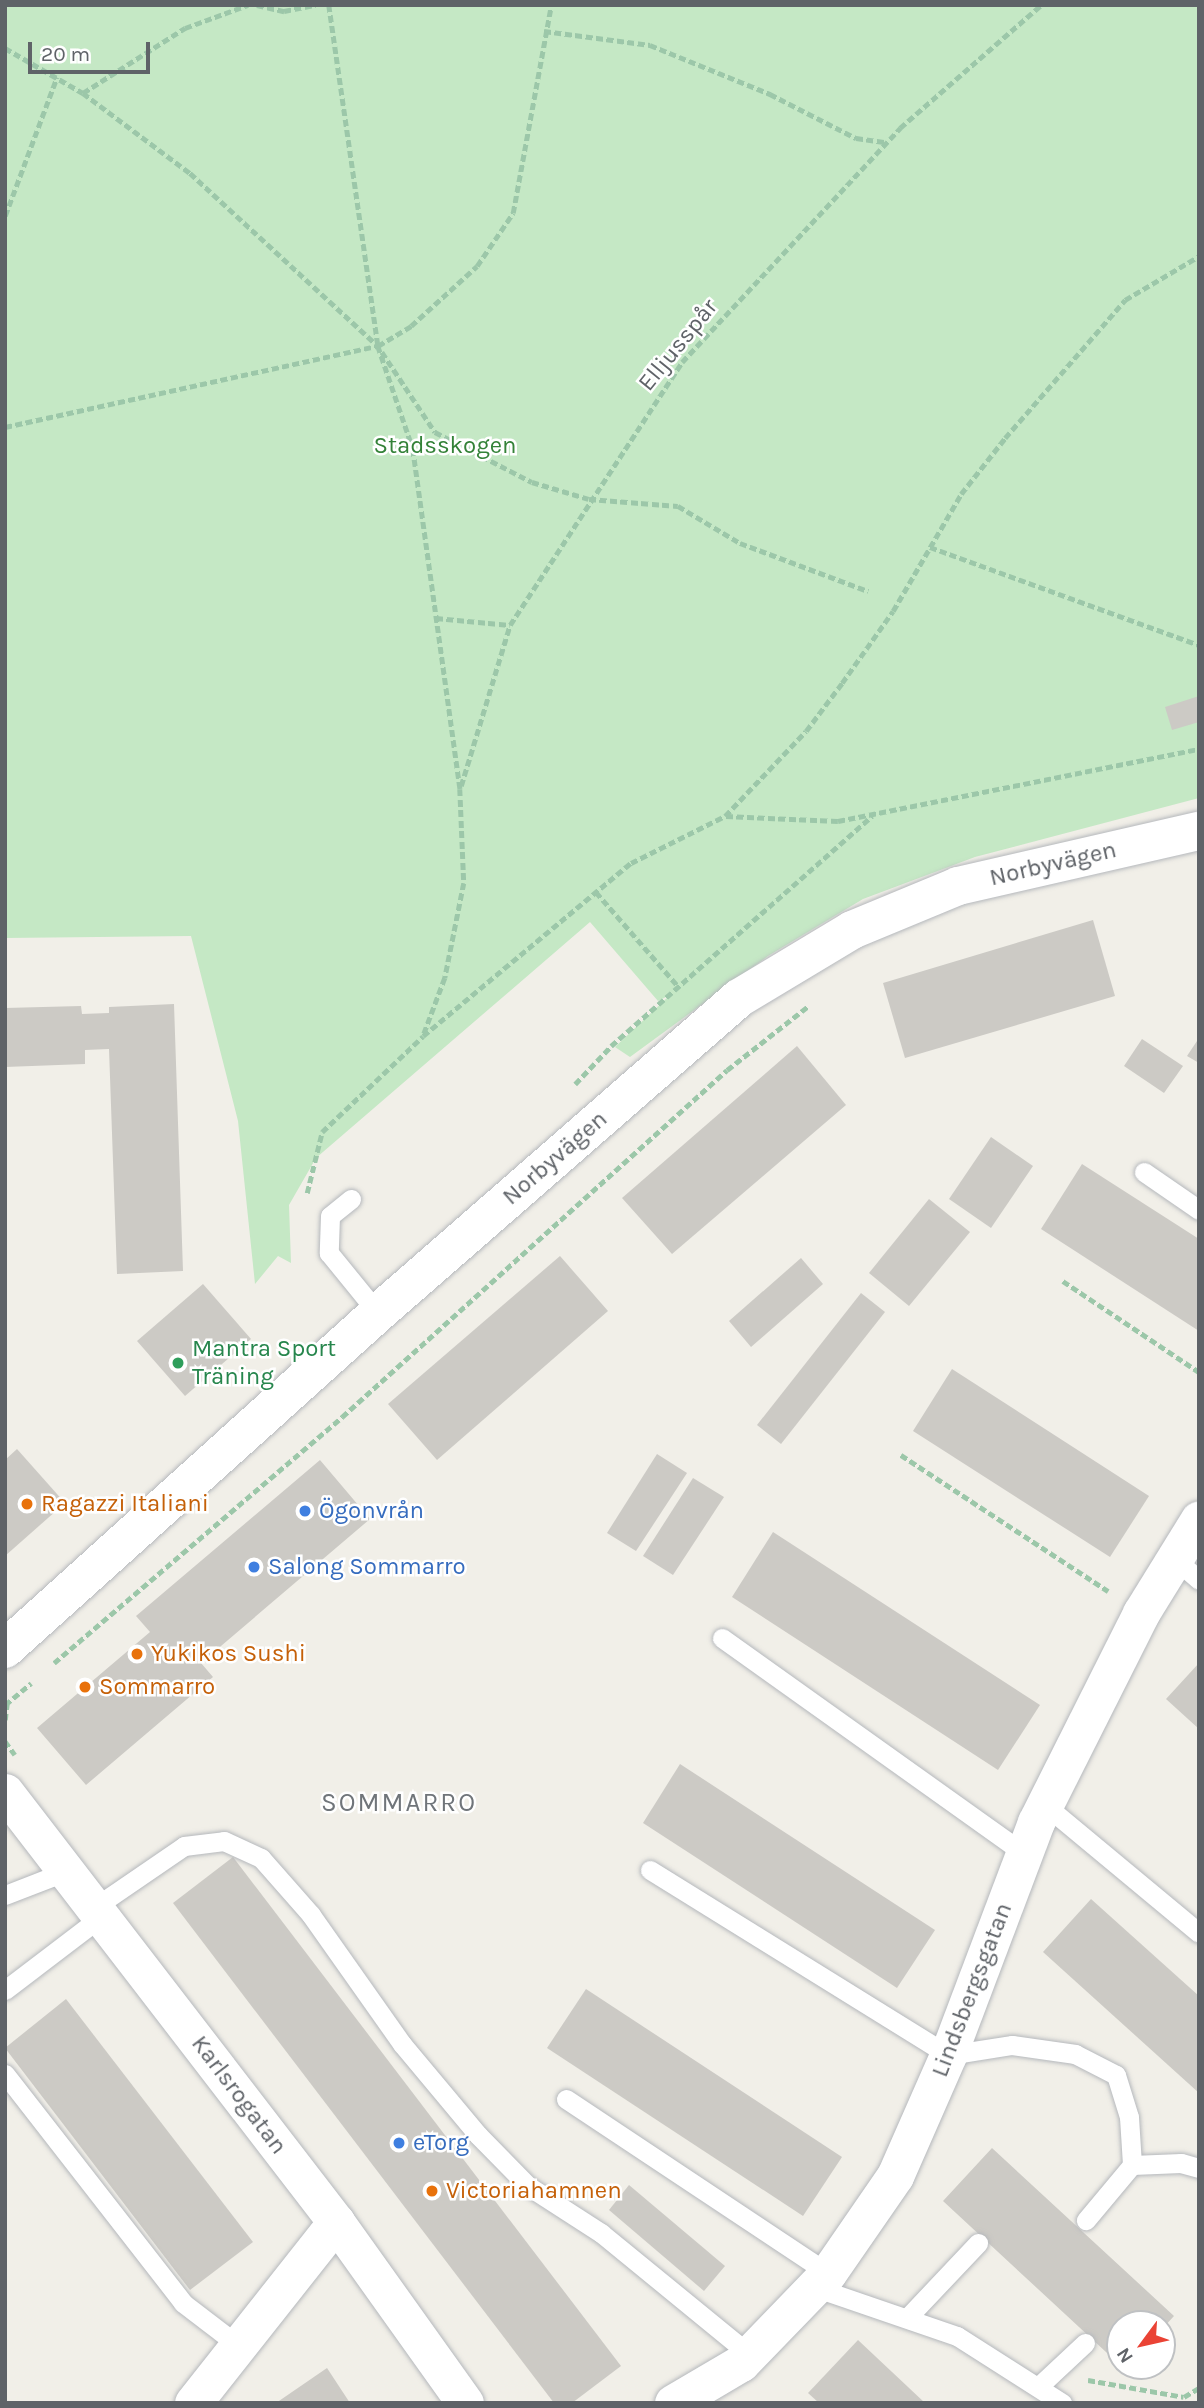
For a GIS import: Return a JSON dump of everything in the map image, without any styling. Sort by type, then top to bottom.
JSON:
[{"type":"street","name":"Norbyvägen","points":[[5,1649],[377,1313],[739,998],[852,930],[958,886],[1199,831]]},
{"type":"street","name":"Lindsbergsgatan","points":[[683,2400],[749,2354],[821,2280],[895,2176],[948,2055],[1045,1805],[1141,1613],[1187,1569],[1199,1520]]},
{"type":"street","name":"Karlsrogatan","points":[[5,1792],[336,2222],[465,2403]]},
{"type":"street","points":[[193,2403],[336,2222]]},
{"type":"lane","points":[[1144,1172],[1199,1210]]},
{"type":"lane","points":[[351,1199],[330,1216],[329,1254],[377,1313]]},
{"type":"lane","points":[[722,1638],[1025,1854]]},
{"type":"lane","points":[[1045,1805],[1199,1933]]},
{"type":"lane","points":[[5,1990],[98,1912],[184,1846],[224,1841],[261,1858],[311,1915],[402,2044],[478,2135],[527,2186],[601,2233],[749,2354]]},
{"type":"lane","points":[[650,1870],[948,2055],[1012,2045],[1075,2054],[1116,2076],[1129,2117],[1132,2165],[1086,2220]]},
{"type":"lane","points":[[5,1895],[68,1871]]},
{"type":"lane","points":[[5,2074],[183,2303],[238,2345]]},
{"type":"lane","points":[[566,2099],[821,2280],[957,2336],[1062,2403]]},
{"type":"lane","points":[[1132,2165],[1181,2163],[1199,2168]]},
{"type":"lane","points":[[908,2317],[978,2243]]},
{"type":"lane","points":[[1039,2386],[1085,2343]]},
{"type":"path","points":[[83,93],[185,29],[248,5]]},
{"type":"path","points":[[257,5],[284,11],[315,5]]},
{"type":"path","points":[[329,5],[378,346],[412,449],[460,789],[464,883],[445,978],[423,1036]]},
{"type":"path","points":[[5,427],[378,346],[411,326],[477,266],[513,213],[544,31],[551,5]]},
{"type":"path","name":"Elljusspår","points":[[460,789],[510,625],[589,499],[682,362],[887,142],[1041,5]]},
{"type":"path","points":[[544,31],[650,45],[770,94],[856,138],[887,142]]},
{"type":"path","points":[[5,48],[83,93],[190,173],[378,346],[435,432],[532,482],[589,499],[678,506],[740,543],[868,591]]},
{"type":"path","points":[[5,216],[57,77]]},
{"type":"path","points":[[305,1202],[322,1132],[423,1036],[631,863],[725,816],[806,731],[893,611],[961,494],[1125,300],[1199,256]]},
{"type":"path","points":[[930,547],[1199,645]]},
{"type":"path","points":[[436,618],[510,625]]},
{"type":"path","points":[[725,816],[838,821],[1199,749]]},
{"type":"path","points":[[567,1091],[678,986],[873,815]]},
{"type":"path","points":[[596,892],[678,986]]},
{"type":"path","points":[[47,1669],[362,1399],[727,1070],[817,999]]},
{"type":"path","points":[[1063,1282],[1199,1372]]},
{"type":"path","points":[[901,1455],[1141,1613]]},
{"type":"path","points":[[5,1720],[6,1703],[37,1678]]},
{"type":"path","points":[[1055,2371],[1103,2384],[1184,2397],[1199,2388]]},
{"type":"green space","name":"Stadsskogen","points":[[5,5],[1199,5],[1199,798],[975,857],[863,899],[768,956],[630,1057],[615,1047],[670,995],[658,1001],[590,922],[316,1158],[289,1205],[291,1263],[278,1256],[255,1284],[238,1121],[191,936],[5,938]]},
{"type":"building","points":[[1199,696],[1199,722],[1172,730],[1165,707]]},
{"type":"building","points":[[1093,920],[1115,996],[905,1058],[883,983]]},
{"type":"building","points":[[174,1004],[183,1271],[117,1274],[109,1049],[85,1050],[85,1064],[5,1067],[5,1008],[81,1006],[82,1014],[109,1013],[109,1007]]},
{"type":"building","points":[[1199,1038],[1199,1063],[1187,1056]]},
{"type":"building","points":[[1142,1039],[1183,1066],[1164,1093],[1124,1066]]},
{"type":"building","points":[[797,1046],[846,1105],[672,1254],[622,1198]]},
{"type":"building","points":[[991,1137],[1033,1166],[991,1228],[949,1199]]},
{"type":"building","points":[[1082,1164],[1199,1239],[1199,1331],[1041,1229]]},
{"type":"building","points":[[929,1199],[970,1232],[909,1306],[869,1273]]},
{"type":"building","points":[[560,1256],[608,1311],[437,1460],[388,1404]]},
{"type":"building","points":[[801,1258],[823,1284],[751,1347],[729,1321]]},
{"type":"building","points":[[203,1284],[251,1339],[185,1396],[137,1341]]},
{"type":"building","points":[[861,1293],[885,1312],[781,1444],[757,1425]]},
{"type":"building","points":[[952,1369],[1149,1496],[1110,1557],[913,1431]]},
{"type":"building","points":[[17,1449],[65,1503],[5,1556],[5,1460]]},
{"type":"building","points":[[657,1454],[687,1473],[636,1551],[607,1533]]},
{"type":"building","points":[[320,1460],[370,1519],[201,1663],[213,1677],[86,1785],[37,1728],[150,1632],[136,1616]]},
{"type":"building","points":[[693,1478],[724,1497],[673,1575],[643,1556]]},
{"type":"building","points":[[773,1532],[1040,1705],[998,1770],[732,1597]]},
{"type":"building","points":[[1199,1663],[1199,1729],[1166,1699]]},
{"type":"building","points":[[680,1764],[935,1930],[897,1988],[643,1823]]},
{"type":"building","points":[[233,1857],[621,2366],[572,2403],[554,2403],[173,1903]]},
{"type":"building","points":[[1091,1899],[1199,1996],[1199,2093],[1043,1952]]},
{"type":"building","points":[[586,1989],[842,2157],[803,2216],[547,2048]]},
{"type":"building","points":[[66,1999],[253,2242],[190,2290],[5,2048]]},
{"type":"building","points":[[992,2148],[1168,2310],[1106,2310],[1106,2352],[943,2201]]},
{"type":"building","points":[[629,2185],[725,2266],[704,2291],[609,2210]]},
{"type":"building","points":[[858,2340],[925,2403],[819,2403],[808,2393]]},
{"type":"building","points":[[327,2368],[350,2403],[276,2403]]},
{"type":"place","name":"Mantra Sport Träning","points":[[178,1363]]},
{"type":"place","name":"Ragazzi Italiani","points":[[27,1504]]},
{"type":"place","name":"Ögonvrån","points":[[305,1511]]},
{"type":"place","name":"Salong Sommarro","points":[[254,1567]]},
{"type":"place","name":"Yukikos Sushi","points":[[137,1654]]},
{"type":"place","name":"Sommarro","points":[[85,1687]]},
{"type":"place","name":"eTorg","points":[[399,2143]]},
{"type":"place","name":"Victoriahamnen","points":[[432,2191]]},
{"type":"district","name":"SOMMARRO","points":[[399,1803]]}]
